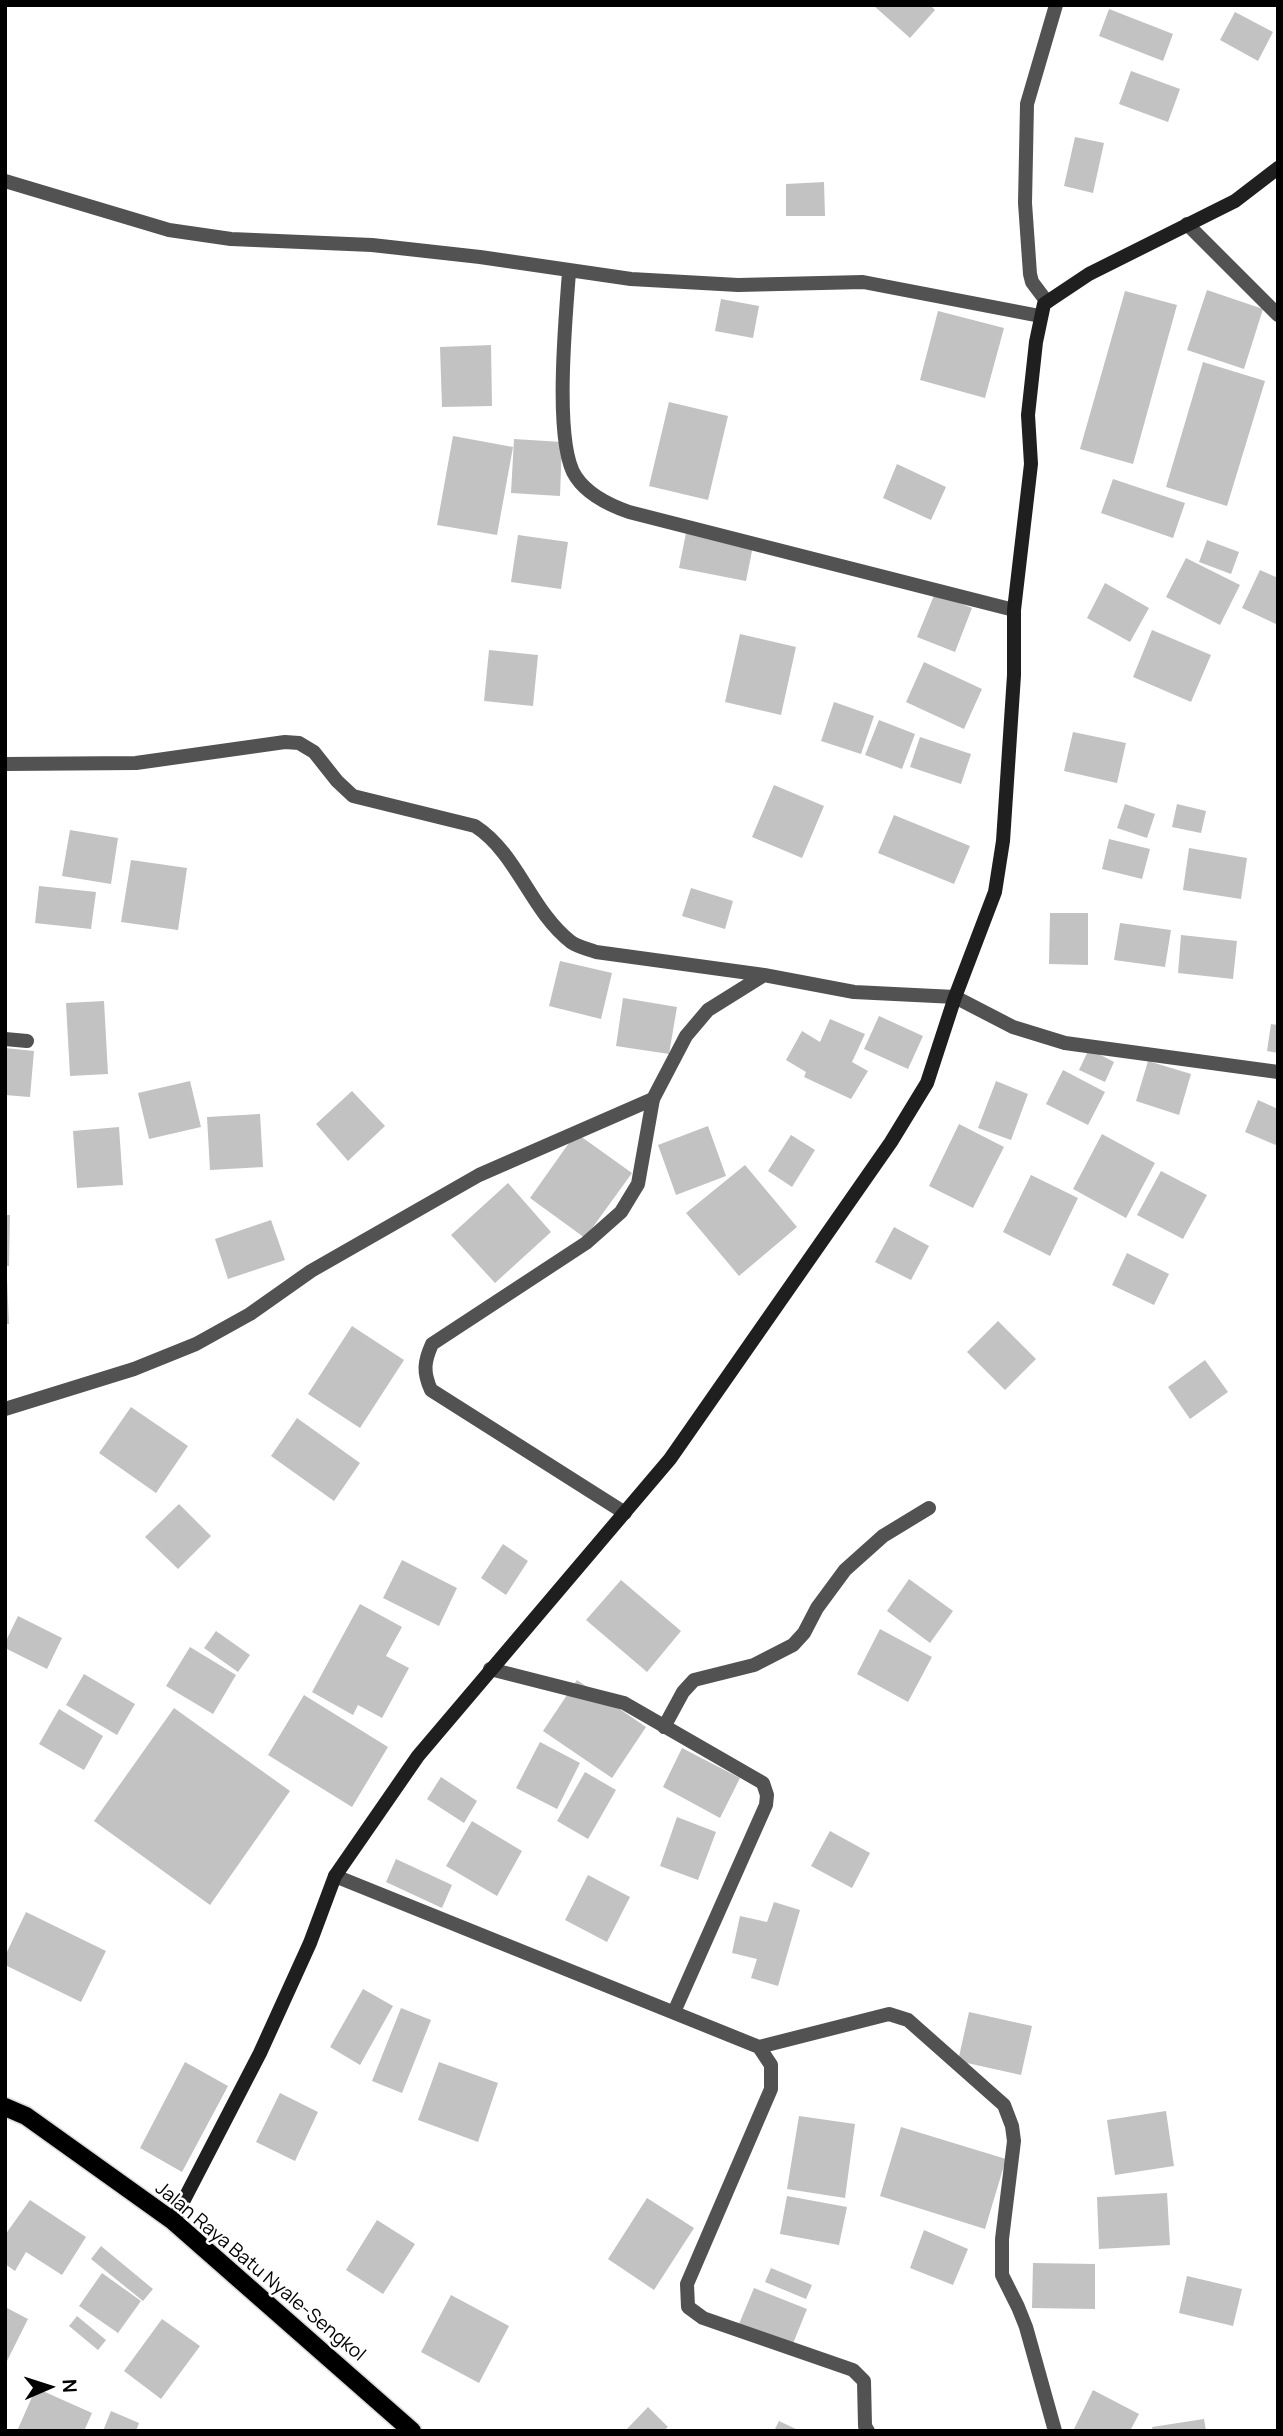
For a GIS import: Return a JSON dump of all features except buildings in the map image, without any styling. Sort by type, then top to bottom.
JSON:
[{"type":"main road","name":"Jalan Raya Batu Nyale-Sengkol","points":[[5,2107],[26,2116],[173,2221],[412,2431]]},
{"type":"street","points":[[1046,302],[1032,282],[1030,274],[1025,203],[1027,104],[1056,5]]},
{"type":"street","points":[[173,2221],[260,2053],[310,1942],[335,1876],[418,1756],[670,1459],[891,1142],[927,1083],[955,998],[995,892],[1003,841],[1013,688],[1014,610],[1031,464],[1028,415],[1040,316],[1046,302],[1089,274],[1235,201],[1278,168]]},
{"type":"street","points":[[5,181],[181,232],[231,239],[372,246],[480,257],[631,279],[738,285],[863,282],[1040,316]]},
{"type":"street","points":[[1188,224],[1278,315]]},
{"type":"street","points":[[569,272],[563,380],[568,462],[576,478],[594,495],[609,505],[629,512],[1014,610]]},
{"type":"street","points":[[5,764],[136,763],[285,742],[299,743],[314,752],[353,796],[475,826],[488,835],[502,850],[530,895],[559,930],[573,944],[596,952],[764,975],[854,992],[955,998],[1013,1027],[1066,1043],[1278,1072]]},
{"type":"street","points":[[625,1513],[431,1390],[425,1376],[424,1362],[432,1344],[586,1243],[621,1212],[638,1184],[653,1099],[686,1036],[708,1010],[764,975]]},
{"type":"street","points":[[5,1039],[27,1041]]},
{"type":"street","points":[[5,1409],[134,1369],[196,1344],[250,1314],[311,1271],[479,1175],[653,1099]]},
{"type":"street","points":[[664,1727],[683,1692],[694,1680],[754,1665],[793,1645],[804,1633],[817,1608],[845,1570],[883,1536],[929,1508]]},
{"type":"street","points":[[490,1670],[624,1703],[763,1783],[767,1796],[766,1805],[674,2012]]},
{"type":"street","points":[[335,1876],[759,2047],[771,2065],[771,2089],[687,2284],[688,2307],[703,2318],[853,2370],[864,2381],[865,2426],[868,2431]]},
{"type":"street","points":[[759,2047],[889,2014],[908,2020],[1003,2105],[1012,2126],[1013,2141],[1002,2239],[1003,2275],[1026,2327],[1055,2431]]}]
